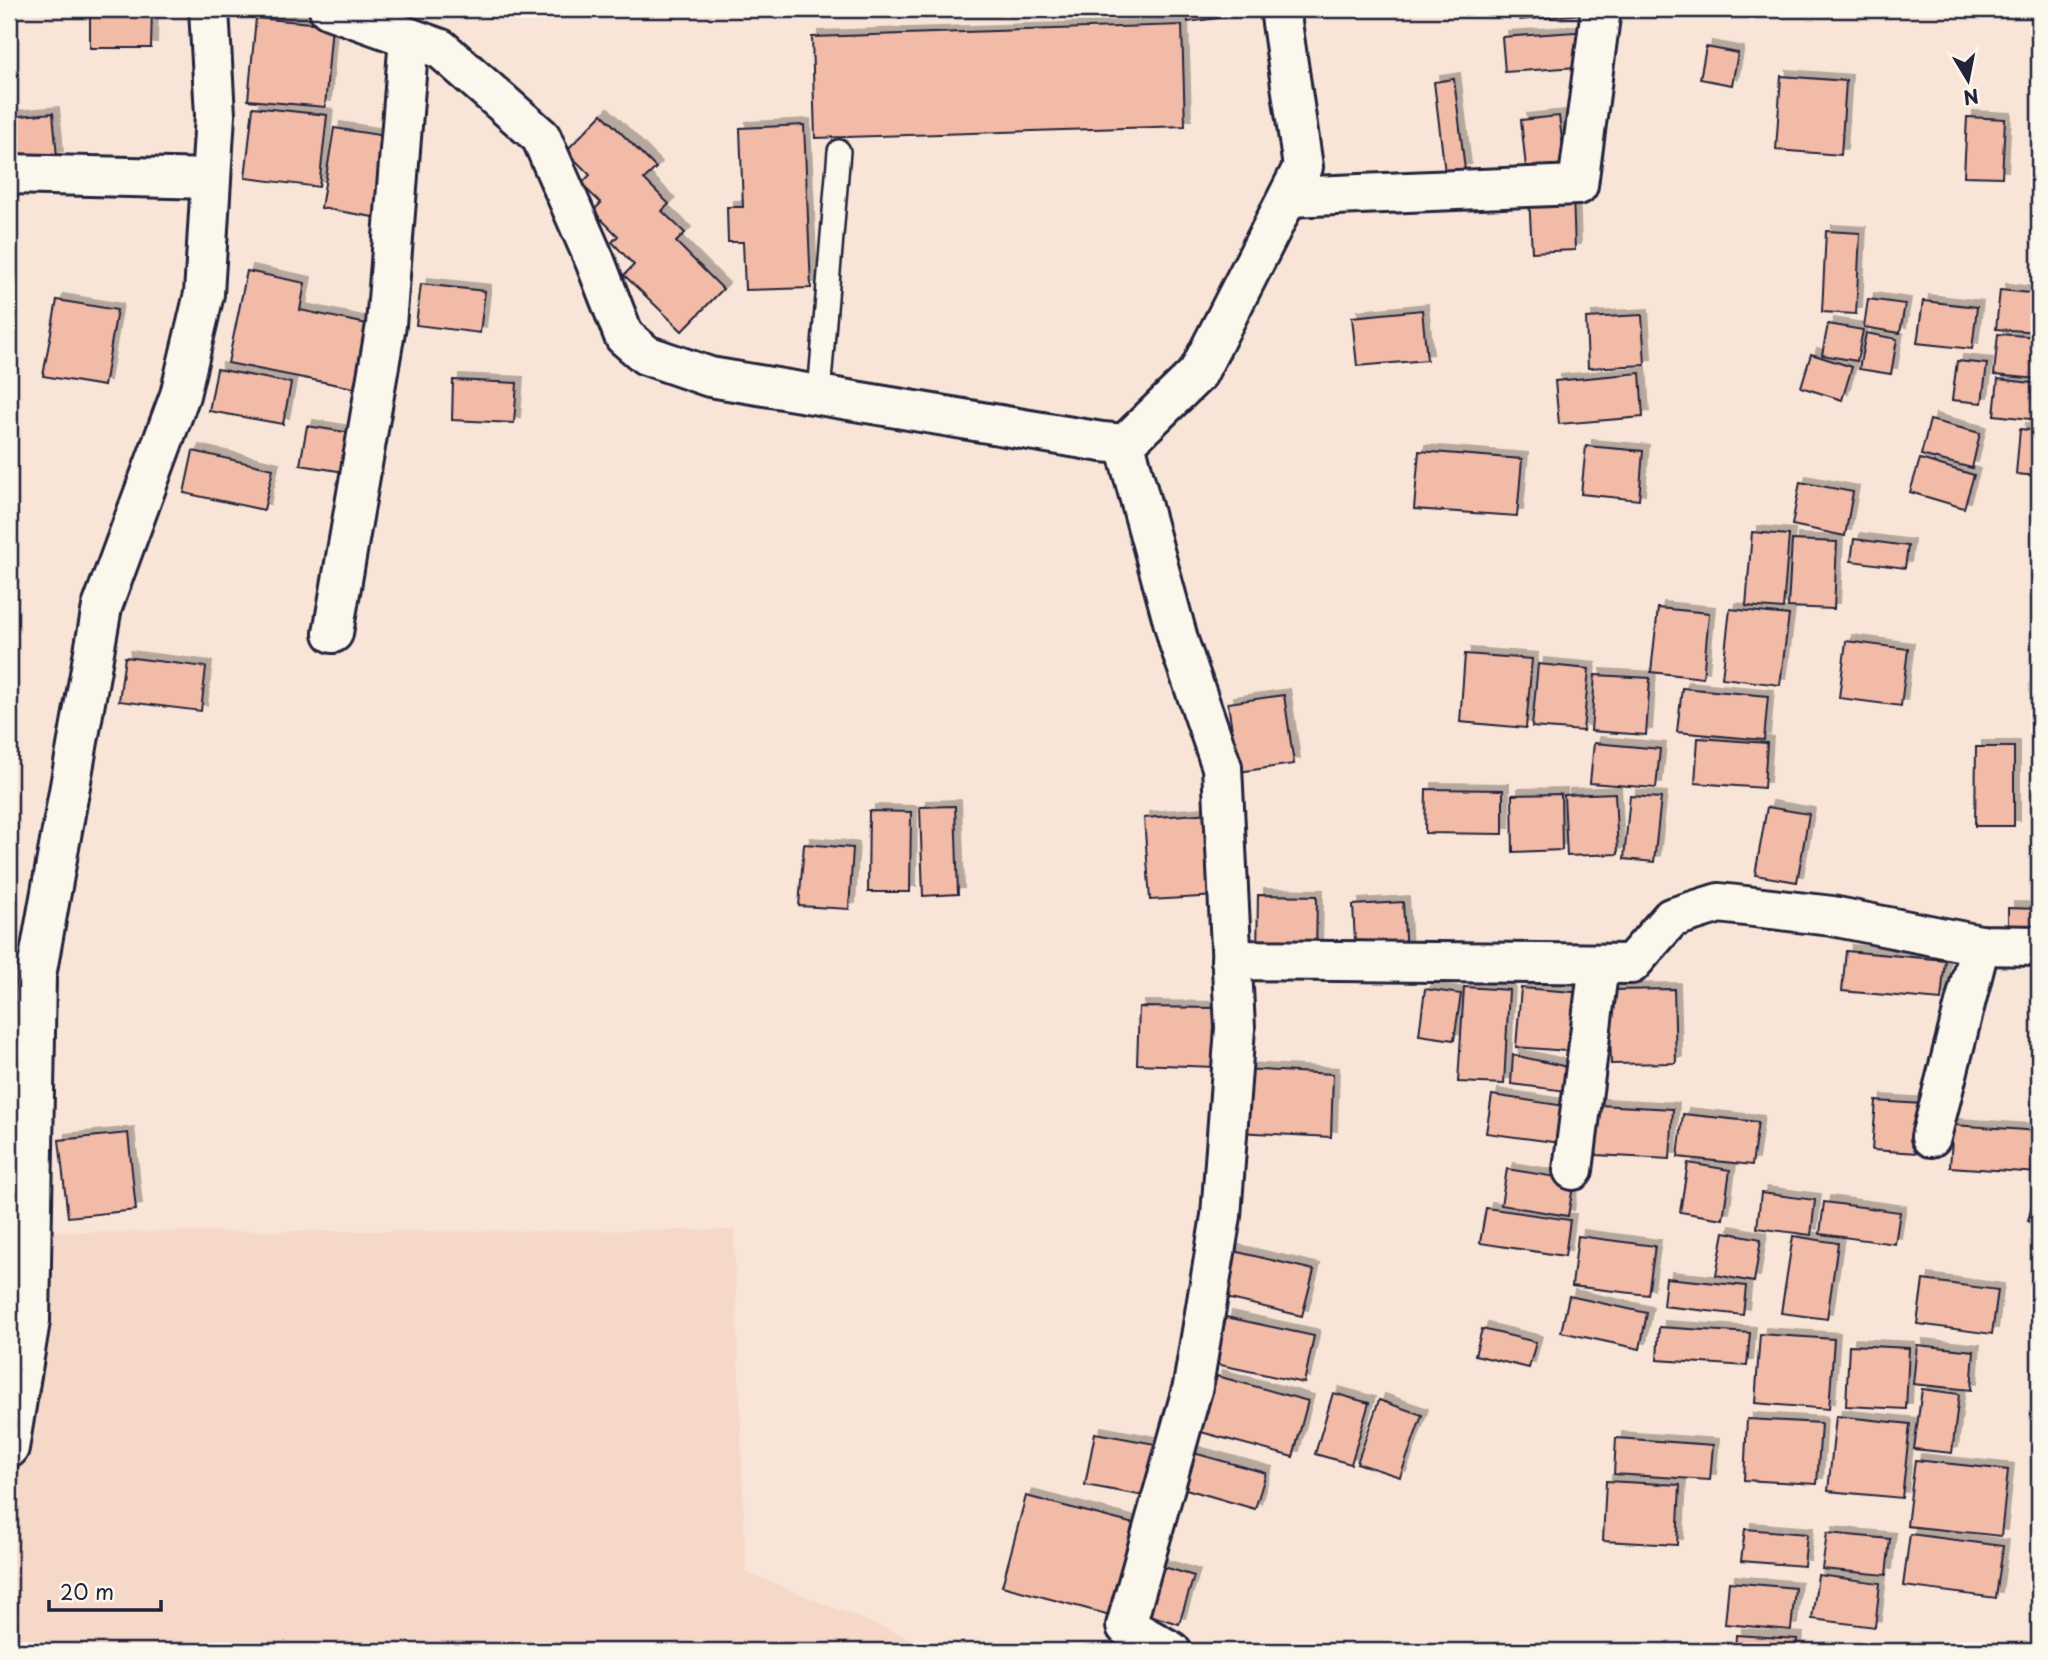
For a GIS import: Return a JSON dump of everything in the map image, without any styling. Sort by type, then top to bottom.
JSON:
[{"type":"street","points":[[9,1448],[30,1321],[36,976],[102,607],[180,395],[204,294],[215,115],[209,9]]},
{"type":"street","points":[[329,9],[441,49],[541,137],[595,261],[624,336],[646,355],[710,377],[1125,444]]},
{"type":"street","points":[[1125,444],[1198,373],[1303,167],[1280,9]]},
{"type":"street","points":[[1288,197],[1578,185],[1601,9]]},
{"type":"street","points":[[333,633],[386,325],[409,38]]},
{"type":"street","points":[[9,174],[211,179]]},
{"type":"street","points":[[1125,444],[1179,643],[1222,767],[1235,1028],[1221,1216],[1193,1386],[1126,1626],[1171,1651]]},
{"type":"street","points":[[1231,960],[1631,964],[1671,918],[1719,903],[1832,916],[1980,945],[2039,946]]},
{"type":"street","points":[[1931,1137],[1980,945]]},
{"type":"street","points":[[1573,1170],[1599,964]]},
{"type":"lane","points":[[819,394],[839,151]]},
{"type":"shaded area","points":[[734,1230],[746,1572],[941,1651],[9,1651],[9,1232]]},
{"type":"building","points":[[90,9],[152,9],[151,48],[90,48]]},
{"type":"building","points":[[1186,9],[1243,9],[1244,15],[1188,22]]},
{"type":"building","points":[[1519,9],[1592,9],[1592,13],[1520,20]]},
{"type":"building","points":[[256,18],[332,25],[325,107],[248,100]]},
{"type":"building","points":[[1182,25],[1185,126],[815,138],[812,37]]},
{"type":"building","points":[[1590,31],[1592,66],[1505,72],[1502,37]]},
{"type":"building","points":[[2039,33],[2039,71],[2033,70]]},
{"type":"building","points":[[1706,47],[1738,53],[1732,85],[1700,79]]},
{"type":"building","points":[[1781,76],[1846,81],[1841,155],[1776,150]]},
{"type":"building","points":[[1454,79],[1465,170],[1445,173],[1434,82]]},
{"type":"building","points":[[253,107],[327,115],[319,187],[245,178]]},
{"type":"building","points":[[53,113],[57,157],[9,162],[9,117]]},
{"type":"building","points":[[602,114],[656,168],[644,179],[669,204],[662,211],[685,233],[676,242],[723,289],[682,331],[624,275],[634,265],[612,242],[618,236],[593,211],[601,203],[581,184],[590,175],[566,151]]},
{"type":"building","points":[[1559,116],[1565,164],[1526,168],[1521,120]]},
{"type":"building","points":[[1967,117],[2005,119],[2002,177],[1964,176]]},
{"type":"building","points":[[804,125],[811,288],[745,290],[743,242],[728,242],[727,207],[743,207],[740,128]]},
{"type":"building","points":[[334,128],[392,137],[379,218],[321,208]]},
{"type":"building","points":[[1573,195],[1575,250],[1532,252],[1529,197]]},
{"type":"building","points":[[1826,231],[1860,233],[1856,314],[1822,312]]},
{"type":"building","points":[[247,271],[305,283],[300,310],[367,324],[354,388],[228,363]]},
{"type":"building","points":[[421,284],[485,291],[480,333],[416,325]]},
{"type":"building","points":[[2000,290],[2039,294],[2039,332],[1996,329]]},
{"type":"building","points":[[1868,299],[1905,304],[1900,333],[1864,327]]},
{"type":"building","points":[[57,300],[117,310],[104,386],[43,376]]},
{"type":"building","points":[[1923,301],[1977,307],[1972,349],[1917,343]]},
{"type":"building","points":[[1422,310],[1427,360],[1357,366],[1352,317]]},
{"type":"building","points":[[1642,315],[1645,365],[1588,368],[1586,318]]},
{"type":"building","points":[[1828,324],[1863,330],[1857,361],[1822,355]]},
{"type":"building","points":[[1866,333],[1897,339],[1891,374],[1859,369]]},
{"type":"building","points":[[1998,334],[2039,337],[2039,379],[1994,375]]},
{"type":"building","points":[[1811,354],[1852,367],[1842,400],[1801,387]]},
{"type":"building","points":[[1957,361],[1987,364],[1982,403],[1952,400]]},
{"type":"building","points":[[217,369],[291,383],[283,424],[209,411]]},
{"type":"building","points":[[1640,373],[1643,417],[1559,424],[1555,381]]},
{"type":"building","points":[[1998,379],[2039,384],[2039,420],[1994,415]]},
{"type":"building","points":[[453,380],[517,383],[514,423],[452,420]]},
{"type":"building","points":[[1930,420],[1980,433],[1972,468],[1921,455]]},
{"type":"building","points":[[307,426],[358,434],[351,473],[300,465]]},
{"type":"building","points":[[2020,429],[2039,431],[2039,476],[2016,474]]},
{"type":"building","points":[[1586,446],[1643,451],[1639,500],[1581,494]]},
{"type":"building","points":[[193,451],[273,469],[264,510],[184,493]]},
{"type":"building","points":[[1419,451],[1522,459],[1517,516],[1414,509]]},
{"type":"building","points":[[1920,459],[1974,475],[1964,508],[1910,492]]},
{"type":"building","points":[[1800,482],[1853,492],[1845,536],[1792,525]]},
{"type":"building","points":[[1752,532],[1789,535],[1783,609],[1746,606]]},
{"type":"building","points":[[1854,539],[1908,546],[1905,568],[1851,561]]},
{"type":"building","points":[[1792,540],[1837,542],[1834,609],[1788,607]]},
{"type":"building","points":[[1658,608],[1709,613],[1703,678],[1651,672]]},
{"type":"building","points":[[1730,609],[1789,615],[1780,685],[1722,678]]},
{"type":"building","points":[[1846,641],[1908,649],[1901,706],[1839,698]]},
{"type":"building","points":[[1465,654],[1532,659],[1526,728],[1460,722]]},
{"type":"building","points":[[125,657],[206,667],[201,711],[119,701]]},
{"type":"building","points":[[1538,664],[1589,669],[1583,731],[1532,727]]},
{"type":"building","points":[[1595,675],[1650,678],[1646,735],[1591,731]]},
{"type":"building","points":[[1682,688],[1768,696],[1764,740],[1677,732]]},
{"type":"building","points":[[1284,695],[1294,764],[1238,772],[1228,703]]},
{"type":"building","points":[[1698,738],[1767,743],[1764,788],[1695,783]]},
{"type":"building","points":[[1594,743],[1660,749],[1656,788],[1590,783]]},
{"type":"building","points":[[1976,747],[2014,747],[2014,826],[1975,826]]},
{"type":"building","points":[[1426,789],[1503,790],[1503,834],[1425,833]]},
{"type":"building","points":[[1615,793],[1618,854],[1567,856],[1564,795]]},
{"type":"building","points":[[1561,794],[1562,850],[1513,852],[1512,795]]},
{"type":"building","points":[[1630,796],[1661,798],[1654,862],[1624,859]]},
{"type":"building","points":[[955,806],[958,894],[923,896],[920,807]]},
{"type":"building","points":[[1767,807],[1809,814],[1797,882],[1755,875]]},
{"type":"building","points":[[869,811],[911,812],[910,892],[868,892]]},
{"type":"building","points":[[1211,813],[1217,896],[1150,900],[1144,818]]},
{"type":"building","points":[[804,844],[853,848],[849,909],[799,906]]},
{"type":"building","points":[[1258,895],[1317,896],[1316,955],[1257,955]]},
{"type":"building","points":[[1403,902],[1406,955],[1356,959],[1353,905]]},
{"type":"building","points":[[2008,908],[2039,909],[2039,938],[2008,938]]},
{"type":"building","points":[[1846,951],[1945,960],[1941,1000],[1842,991]]},
{"type":"building","points":[[1464,987],[1509,990],[1504,1084],[1458,1082]]},
{"type":"building","points":[[1521,988],[1586,993],[1581,1052],[1516,1047]]},
{"type":"building","points":[[1425,989],[1461,994],[1454,1040],[1419,1035]]},
{"type":"building","points":[[1674,989],[1676,1063],[1611,1064],[1609,990]]},
{"type":"building","points":[[1139,1007],[1216,1008],[1214,1067],[1137,1064]]},
{"type":"building","points":[[1513,1055],[1568,1067],[1566,1091],[1511,1084]]},
{"type":"building","points":[[1241,1069],[1333,1074],[1331,1137],[1237,1132]]},
{"type":"building","points":[[1492,1095],[1565,1106],[1560,1143],[1486,1133]]},
{"type":"building","points":[[1876,1101],[1922,1104],[1918,1153],[1872,1150]]},
{"type":"building","points":[[1598,1105],[1673,1109],[1670,1159],[1596,1155]]},
{"type":"building","points":[[1683,1114],[1758,1122],[1752,1165],[1678,1157]]},
{"type":"building","points":[[1953,1125],[2039,1131],[2039,1173],[1950,1167]]},
{"type":"building","points":[[128,1133],[136,1210],[68,1217],[59,1140]]},
{"type":"building","points":[[1688,1163],[1730,1170],[1723,1219],[1680,1212]]},
{"type":"building","points":[[1507,1169],[1574,1180],[1568,1216],[1501,1205]]},
{"type":"building","points":[[2039,1183],[2039,1224],[2028,1221]]},
{"type":"building","points":[[1761,1193],[1815,1200],[1811,1235],[1757,1228]]},
{"type":"building","points":[[1824,1202],[1900,1212],[1895,1244],[1820,1234]]},
{"type":"building","points":[[1486,1208],[1570,1220],[1565,1256],[1480,1243]]},
{"type":"building","points":[[1724,1232],[1761,1239],[1754,1282],[1716,1275]]},
{"type":"building","points":[[1578,1236],[1655,1246],[1648,1295],[1572,1286]]},
{"type":"building","points":[[1793,1236],[1838,1243],[1827,1319],[1781,1313]]},
{"type":"building","points":[[1229,1250],[1314,1270],[1302,1316],[1218,1296]]},
{"type":"building","points":[[1666,1278],[1746,1286],[1743,1315],[1663,1306]]},
{"type":"building","points":[[1923,1280],[1998,1290],[1992,1334],[1917,1324]]},
{"type":"building","points":[[1569,1296],[1647,1313],[1640,1349],[1561,1332]]},
{"type":"building","points":[[1226,1317],[1314,1336],[1304,1383],[1216,1364]]},
{"type":"building","points":[[1659,1327],[1750,1333],[1747,1366],[1657,1360]]},
{"type":"building","points":[[1482,1329],[1536,1342],[1529,1368],[1475,1355]]},
{"type":"building","points":[[1760,1334],[1834,1339],[1829,1409],[1755,1403]]},
{"type":"building","points":[[1849,1345],[1909,1348],[1906,1409],[1846,1406]]},
{"type":"building","points":[[1917,1345],[1974,1351],[1971,1390],[1913,1384]]},
{"type":"building","points":[[1217,1376],[1308,1401],[1293,1457],[1201,1432]]},
{"type":"building","points":[[1922,1389],[1959,1394],[1952,1453],[1914,1449]]},
{"type":"building","points":[[1333,1393],[1369,1403],[1351,1464],[1315,1454]]},
{"type":"building","points":[[1379,1400],[1422,1415],[1400,1477],[1357,1463]]},
{"type":"building","points":[[1836,1416],[1910,1424],[1902,1498],[1828,1491]]},
{"type":"building","points":[[1747,1419],[1821,1423],[1817,1484],[1744,1480]]},
{"type":"building","points":[[1095,1433],[1155,1444],[1145,1496],[1085,1485]]},
{"type":"building","points":[[1616,1438],[1713,1445],[1710,1480],[1614,1474]]},
{"type":"building","points":[[1190,1452],[1266,1473],[1255,1509],[1179,1487]]},
{"type":"building","points":[[1915,1460],[2008,1470],[2001,1536],[1907,1526]]},
{"type":"building","points":[[1606,1481],[1680,1485],[1677,1545],[1603,1541]]},
{"type":"building","points":[[1026,1496],[1134,1524],[1110,1615],[1002,1586]]},
{"type":"building","points":[[1745,1529],[1807,1534],[1804,1566],[1741,1561]]},
{"type":"building","points":[[1827,1533],[1890,1539],[1886,1575],[1822,1569]]},
{"type":"building","points":[[1910,1534],[2003,1546],[1996,1598],[1903,1586]]},
{"type":"building","points":[[1154,1564],[1194,1576],[1179,1624],[1139,1612]]},
{"type":"building","points":[[1818,1575],[1880,1583],[1875,1627],[1812,1619]]},
{"type":"building","points":[[1729,1582],[1795,1588],[1791,1630],[1725,1624]]},
{"type":"building","points":[[1736,1635],[1797,1639],[1796,1651],[1735,1651]]}]
